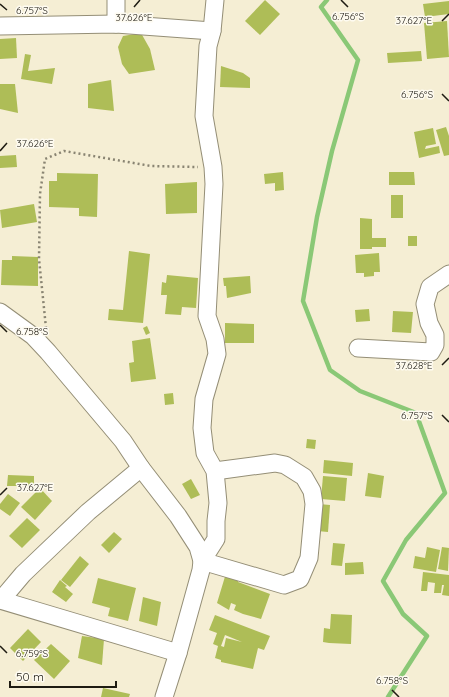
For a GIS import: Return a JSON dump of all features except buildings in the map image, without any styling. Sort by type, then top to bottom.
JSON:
[{"type":"street","points":[[116,0],[116,24]]},
{"type":"street","points":[[202,561],[216,539],[218,503],[215,471],[205,453],[202,428],[204,399],[217,354],[216,342],[207,316],[214,198],[213,167],[204,116],[208,46],[212,32],[216,0]]},
{"type":"street","points":[[0,26],[116,24],[212,32]]},
{"type":"street","points":[[358,348],[431,352],[435,344],[435,335],[429,324],[425,304],[430,287],[449,274]]},
{"type":"street","points":[[0,312],[33,336],[123,441],[141,468],[178,516],[198,547],[202,561],[201,570],[164,697]]},
{"type":"street","points":[[202,561],[284,585],[300,579],[309,558],[314,504],[312,491],[304,477],[285,465],[275,463],[215,471]]},
{"type":"street","points":[[141,468],[88,512],[23,574],[0,600],[178,653]]},
{"type":"path","points":[[46,329],[39,258],[40,194],[45,159],[64,151],[151,166],[213,167]]},
{"type":"waterway","points":[[327,0],[321,7],[358,60],[332,151],[317,217],[303,301],[330,370],[360,391],[416,413],[445,493],[406,540],[383,581],[403,614],[427,636],[388,697]]}]
